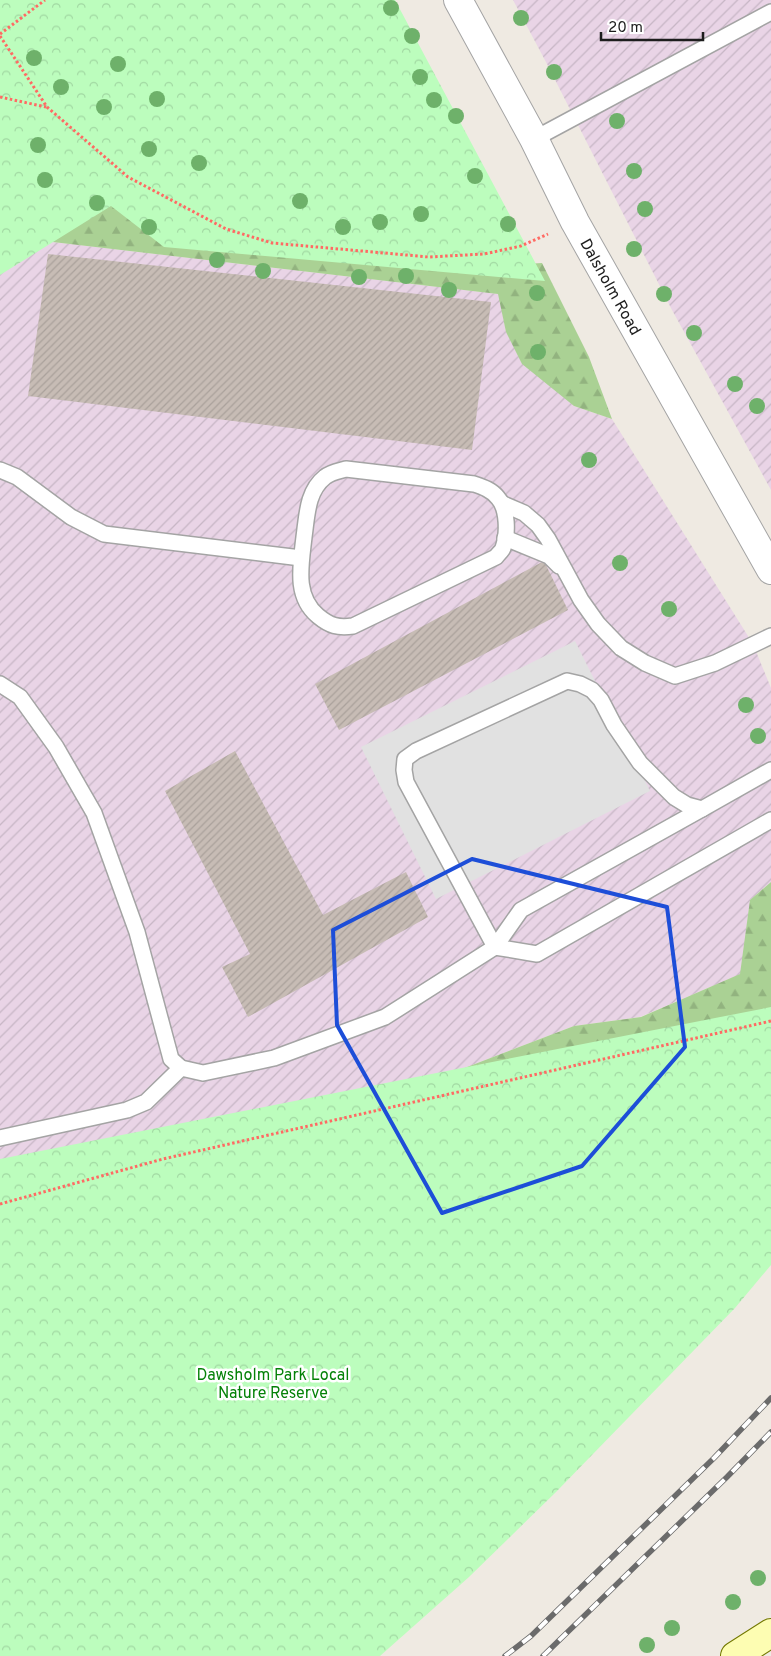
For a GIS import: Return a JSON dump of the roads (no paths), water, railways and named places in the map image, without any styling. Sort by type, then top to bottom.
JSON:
[{"type":"street","name":"Dalsholm Road","points":[[458,0],[534,139],[576,222],[771,570]]},
{"type":"street","points":[[735,1656],[771,1634]]},
{"type":"lane","points":[[534,139],[771,12]]},
{"type":"lane","points":[[503,504],[505,538],[502,549],[496,557],[353,626],[340,628],[329,625],[311,610],[304,599],[301,588],[301,558],[310,498],[324,477],[346,469],[474,484],[491,491],[503,504],[524,513],[538,525],[548,539],[581,600],[598,624],[621,648],[645,663],[675,676],[715,664],[771,636]]},
{"type":"lane","points":[[0,470],[17,477],[71,517],[104,534],[301,558]]},
{"type":"lane","points":[[505,538],[549,556],[566,573]]},
{"type":"lane","points":[[495,948],[409,788],[404,770],[406,759],[416,751],[567,681],[580,684],[592,690],[601,700],[625,743],[640,763],[674,798],[687,805],[702,809]]},
{"type":"lane","points":[[0,684],[20,697],[56,747],[94,813],[137,932],[171,1059],[181,1068],[203,1073],[274,1058],[385,1017],[495,948],[521,910],[771,770]]},
{"type":"lane","points":[[495,948],[537,954],[771,820]]},
{"type":"lane","points":[[0,1138],[127,1110],[146,1102],[181,1068]]},
{"type":"railway","points":[[505,1656],[531,1636],[714,1458],[771,1398]]},
{"type":"railway","points":[[543,1656],[771,1432]]},
{"type":"park label","name":"Dawsholm Park Local Nature Reserve","points":[[273,1383]]}]
